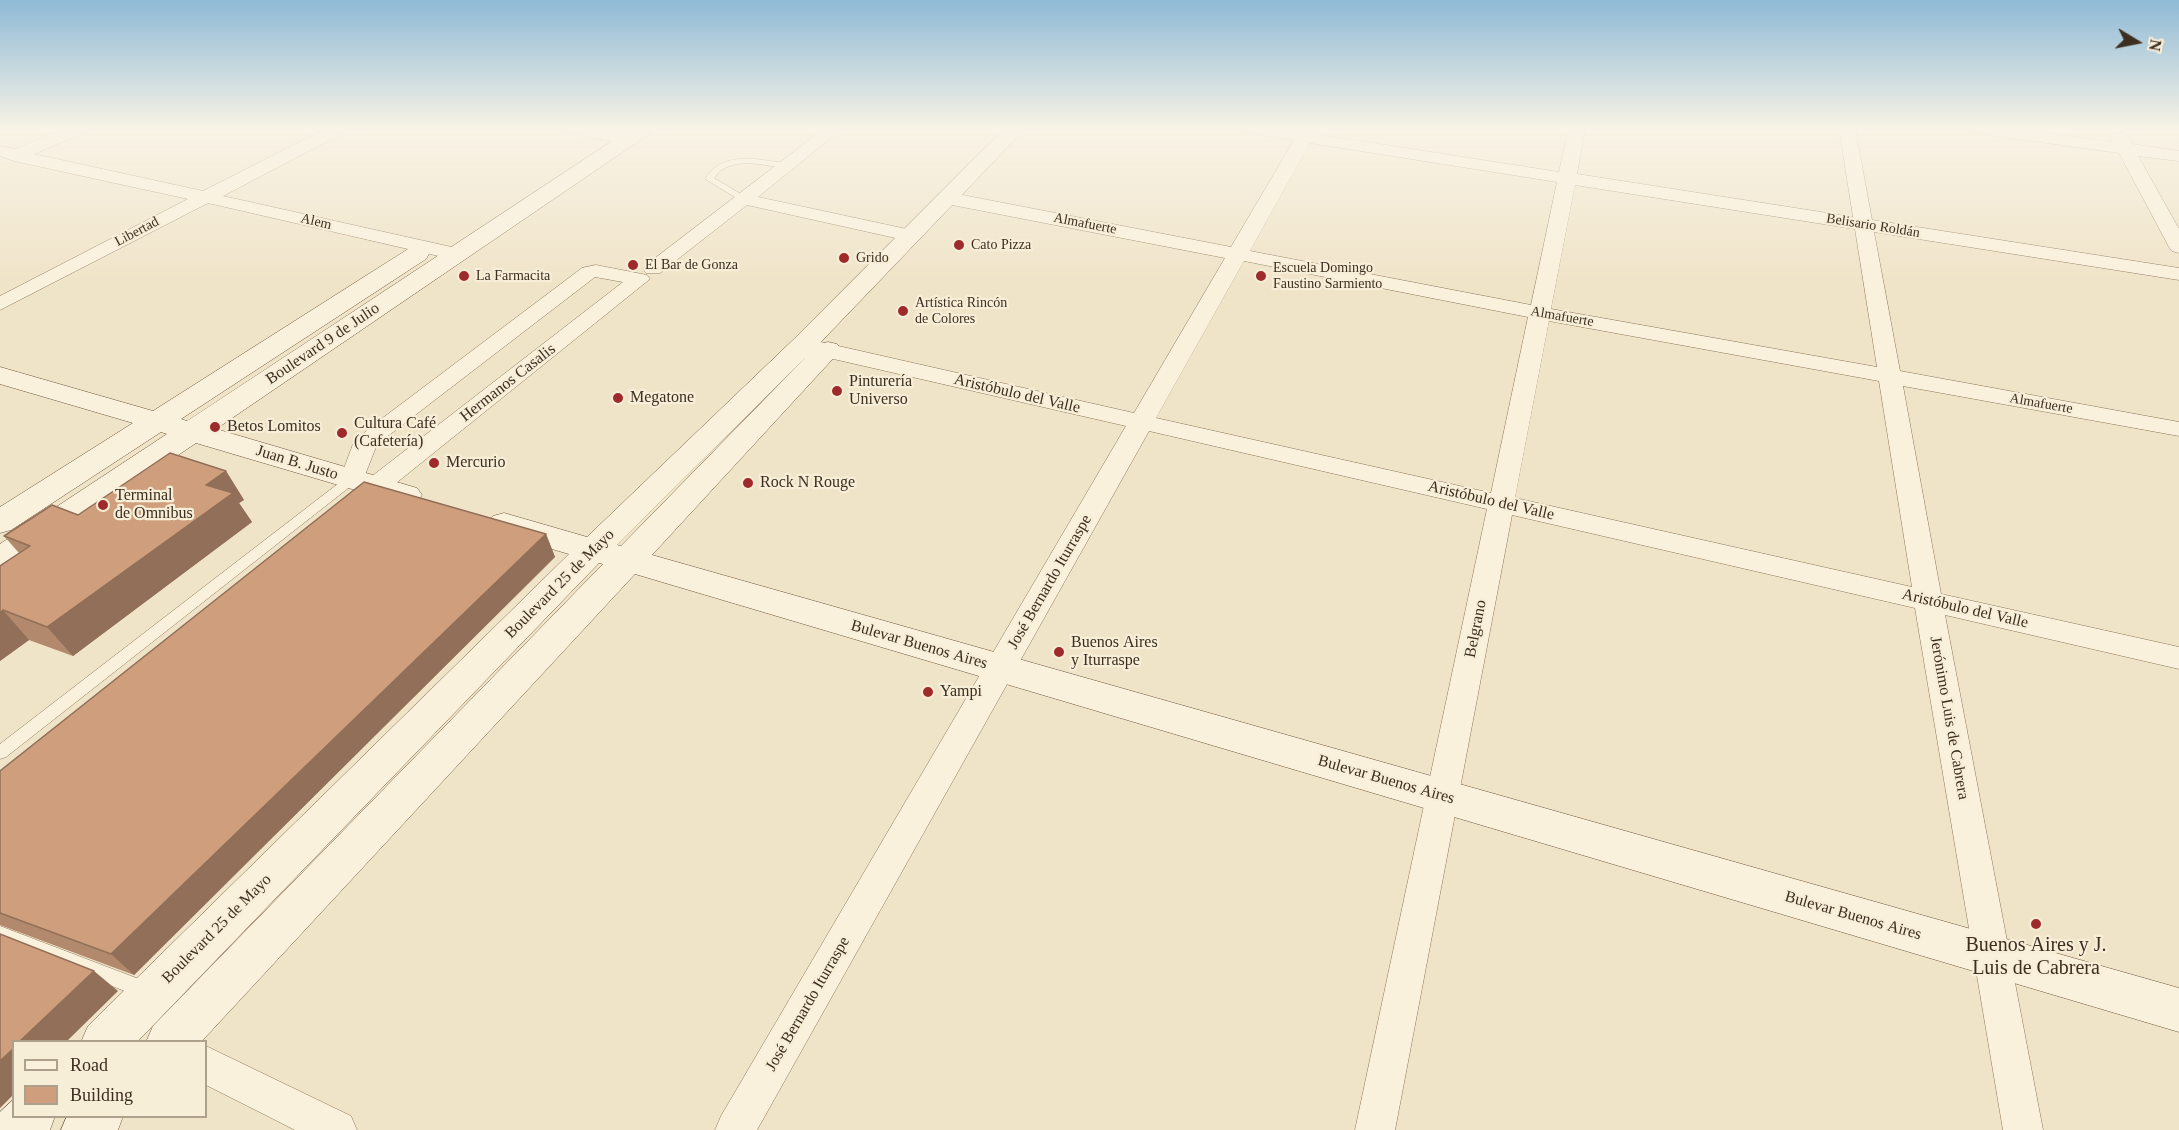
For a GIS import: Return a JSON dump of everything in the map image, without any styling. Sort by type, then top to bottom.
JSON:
[{"type":"main road","name":"Boulevard 9 de Julio","points":[[0,522],[428,247],[540,181]]},
{"type":"main road","name":"Boulevard 9 de Julio","points":[[5,563],[193,432],[456,254],[556,181]]},
{"type":"main road","name":"Boulevard 25 de Mayo","points":[[815,348],[909,235],[958,200],[974,181]]},
{"type":"main road","name":"Boulevard 25 de Mayo","points":[[111,1034],[404,742],[611,555],[958,200],[980,181]]},
{"type":"main road","name":"Juan B. Justo","points":[[0,375],[433,503]]},
{"type":"main road","points":[[479,516],[611,555]]},
{"type":"main road","name":"Boulevard 25 de Mayo","points":[[170,1040],[442,757],[611,555]]},
{"type":"main road","name":"Bulevar Buenos Aires","points":[[611,555],[2179,1010]]},
{"type":"main road","points":[[17,1130],[29,1118]]},
{"type":"main road","points":[[86,1130],[97,1118]]},
{"type":"street","name":"Alem","points":[[125,181],[456,254]]},
{"type":"street","name":"Libertad","points":[[0,304],[236,181]]},
{"type":"street","name":"Hermanos Casalis","points":[[364,483],[646,274],[767,181]]},
{"type":"street","name":"José Bernardo Iturraspe","points":[[735,1130],[1280,181]]},
{"type":"street","name":"Belgrano","points":[[1375,1130],[1566,181]]},
{"type":"street","name":"Belisario Roldán","points":[[1585,181],[2179,274]]},
{"type":"street","name":"Jerónimo Luis de Cabrera","points":[[1857,181],[1928,600],[2023,1130]]},
{"type":"street","points":[[2144,181],[2179,247]]},
{"type":"street","points":[[743,199],[909,235]]},
{"type":"street","name":"Almafuerte","points":[[958,200],[1539,313],[2179,429]]},
{"type":"street","points":[[364,483],[365,444],[590,272],[646,274]]},
{"type":"street","name":"Aristóbulo del Valle","points":[[815,348],[2179,658]]},
{"type":"street","points":[[404,742],[442,757]]},
{"type":"street","points":[[111,1034],[150,1040]]},
{"type":"street","points":[[207,1065],[337,1130]]},
{"type":"lane","points":[[712,181],[743,199]]},
{"type":"lane","points":[[0,753],[364,483]]},
{"type":"lane","points":[[0,934],[153,992]]},
{"type":"building","points":[[170,453],[226,471],[206,485],[233,493],[47,627],[3,610],[0,613],[0,566],[30,546],[4,536],[52,505],[78,515]]},
{"type":"building","points":[[364,482],[546,534],[111,954],[0,913],[0,771]]},
{"type":"building","points":[[0,934],[94,971],[21,1040],[12,1040],[12,1050],[0,1061]]},
{"type":"place","name":"Cato Pizza","points":[[959,245]]},
{"type":"place","name":"Grido","points":[[844,258]]},
{"type":"place","name":"El Bar de Gonza","points":[[633,265]]},
{"type":"place","name":"La Farmacita","points":[[464,276]]},
{"type":"place","name":"Escuela Domingo Faustino Sarmiento","points":[[1261,276]]},
{"type":"place","name":"Artística Rincón de Colores","points":[[903,311]]},
{"type":"place","name":"Pinturería Universo","points":[[837,391]]},
{"type":"place","name":"Megatone","points":[[618,398]]},
{"type":"place","name":"Betos Lomitos","points":[[215,427]]},
{"type":"place","name":"Cultura Café (Cafetería)","points":[[342,433]]},
{"type":"place","name":"Mercurio","points":[[434,463]]},
{"type":"place","name":"Rock N Rouge","points":[[748,483]]},
{"type":"place","name":"Terminal de Omnibus","points":[[103,505]]},
{"type":"place","name":"Buenos Aires y Iturraspe","points":[[1059,652]]},
{"type":"place","name":"Yampi","points":[[928,692]]},
{"type":"place","name":"Buenos Aires y J. Luis de Cabrera","points":[[2036,924]]}]
